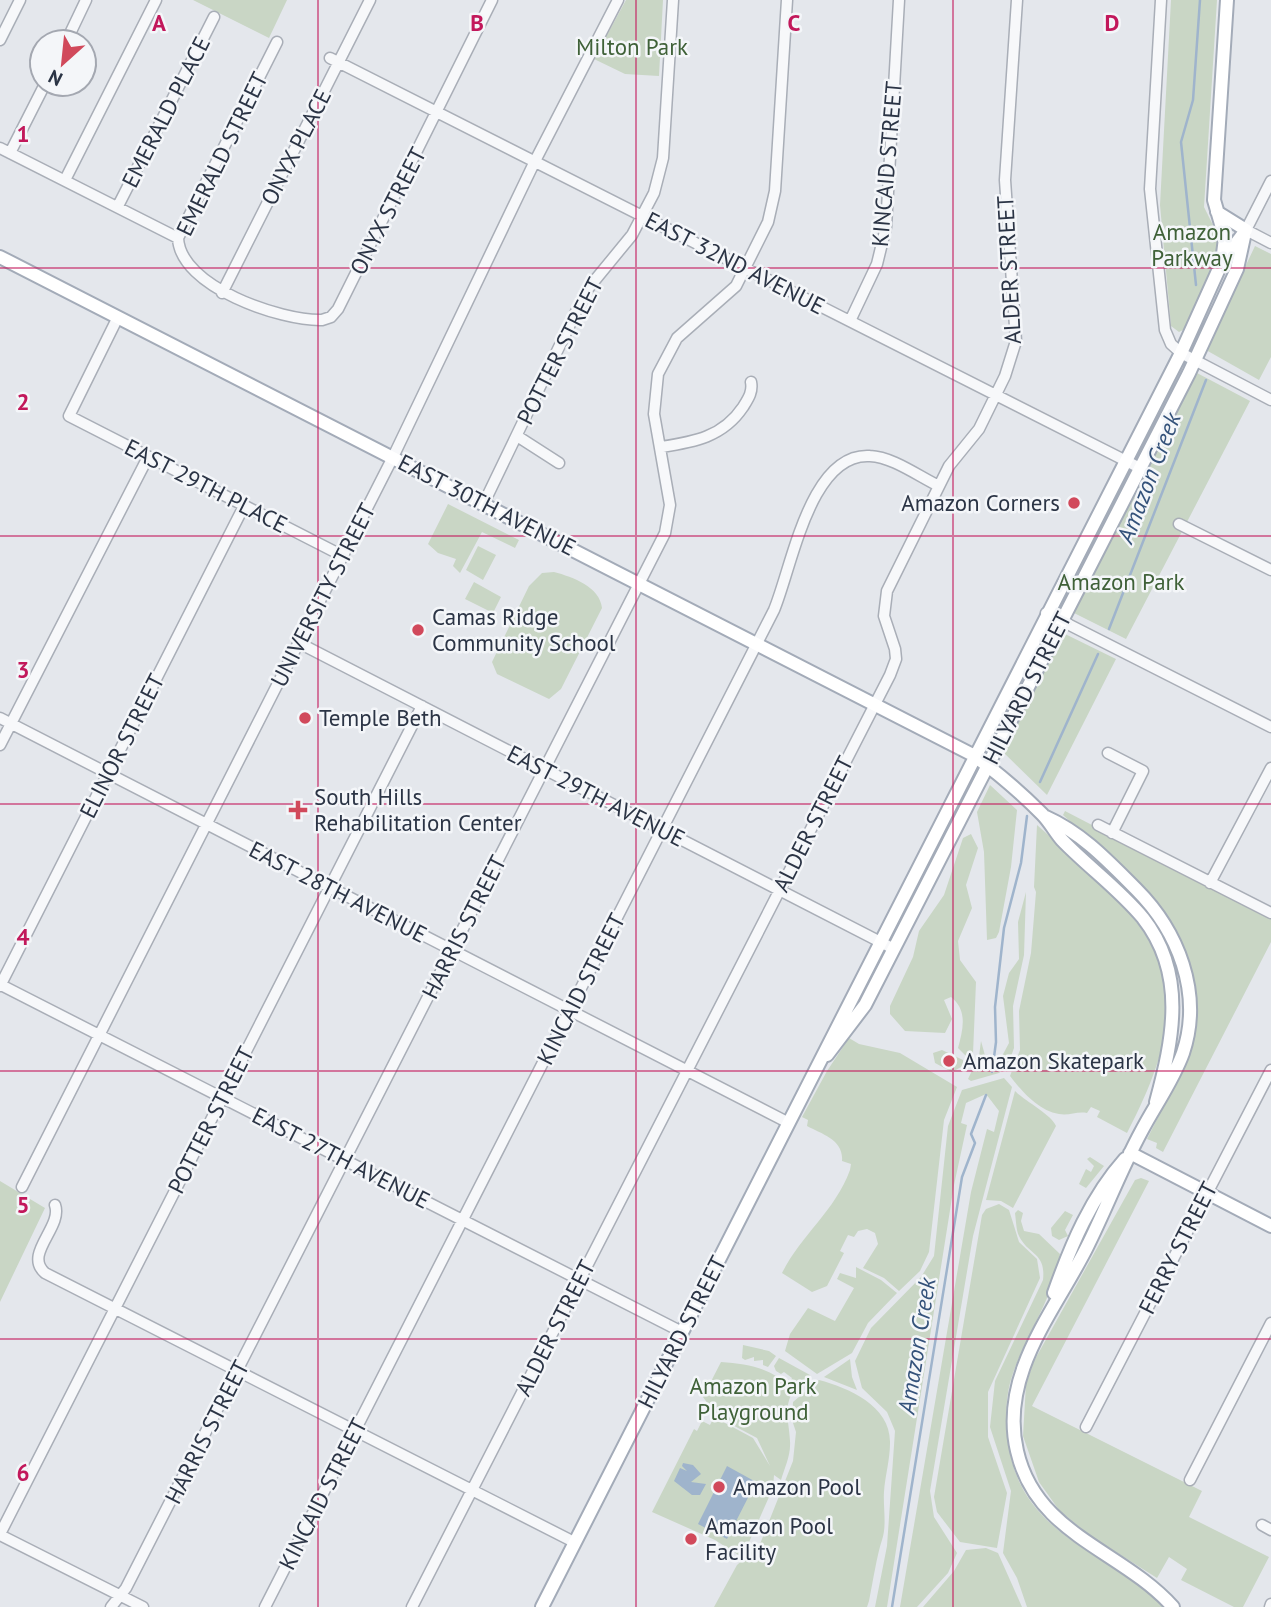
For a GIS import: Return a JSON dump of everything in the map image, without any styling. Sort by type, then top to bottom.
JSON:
[{"type":"main road","points":[[1222,262],[1225,238],[1214,200],[1227,0]]},
{"type":"main road","points":[[1217,212],[1246,230]]},
{"type":"main road","name":"HILYARD STREET","points":[[542,1607],[823,1059],[832,1033],[973,755],[1181,353],[1222,262],[1246,230]]},
{"type":"main road","name":"HILYARD STREET","points":[[823,1059],[842,1039],[865,1005],[1195,361],[1237,269],[1246,230]]},
{"type":"main road","name":"EAST 30TH AVENUE","points":[[0,257],[641,582],[973,755]]},
{"type":"main road","points":[[973,755],[1044,816],[1061,839],[1143,918],[1163,951],[1171,979],[1172,1034],[1156,1102],[1129,1153],[1117,1187],[1081,1259],[1045,1320],[1024,1363],[1013,1407],[1017,1451],[1024,1472],[1046,1510],[1062,1525],[1154,1589],[1173,1607]]},
{"type":"main road","points":[[1129,1153],[1271,1226]]},
{"type":"street","points":[[0,40],[20,0]]},
{"type":"street","points":[[72,28],[86,0]]},
{"type":"street","points":[[65,180],[156,0]]},
{"type":"street","name":"ONYX PLACE","points":[[222,293],[335,60],[370,0]]},
{"type":"street","name":"ONYX STREET","points":[[222,293],[313,320],[331,317],[338,309],[438,113],[492,0]]},
{"type":"street","name":"UNIVERSITY STREET","points":[[22,1187],[393,457],[535,161],[618,0]]},
{"type":"street","name":"POTTER STREET","points":[[484,503],[586,291],[632,234],[654,193],[663,158],[673,0]]},
{"type":"street","name":"HARRIS STREET","points":[[111,1607],[121,1595],[238,1371],[641,582],[668,521],[669,491],[654,414],[654,394],[665,355],[692,323],[730,294],[768,222],[775,191],[787,0]]},
{"type":"street","name":"KINCAID STREET","points":[[850,321],[877,264],[886,228],[899,0]]},
{"type":"street","name":"ALDER STREET","points":[[412,1607],[876,703],[896,659],[893,638],[884,616],[887,591],[958,452],[979,429],[1013,357],[1016,341],[1005,180],[1017,0]]},
{"type":"street","points":[[1161,0],[1151,168],[1152,226],[1165,330],[1171,344],[1181,353],[1271,400]]},
{"type":"street","name":"EMERALD PLACE","points":[[118,206],[214,17]]},
{"type":"street","name":"EMERALD STREET","points":[[222,293],[187,261],[181,253],[178,238],[277,42]]},
{"type":"street","name":"EAST 32ND AVENUE","points":[[335,60],[1140,468]]},
{"type":"street","points":[[10,153],[38,98]]},
{"type":"street","points":[[0,148],[178,238]]},
{"type":"street","name":"HILYARD STREET","points":[[1246,230],[1271,181]]},
{"type":"street","points":[[1246,230],[1271,243]]},
{"type":"street","name":"EAST 29TH PLACE","points":[[118,317],[69,416],[343,556]]},
{"type":"street","points":[[661,447],[709,438],[725,428],[751,394],[751,382]]},
{"type":"street","points":[[516,436],[559,463]]},
{"type":"street","name":"KINCAID STREET","points":[[265,1607],[757,643],[783,588],[806,518],[835,468],[845,461],[870,456],[883,458],[939,486]]},
{"type":"street","points":[[0,745],[148,457]]},
{"type":"street","name":"ELINOR STREET","points":[[0,986],[244,506]]},
{"type":"street","points":[[1179,524],[1271,570]]},
{"type":"street","points":[[1046,613],[1271,727]]},
{"type":"street","name":"EAST 29TH AVENUE","points":[[299,643],[894,949]]},
{"type":"street","name":"POTTER STREET","points":[[0,1534],[422,706]]},
{"type":"street","name":"EAST 28TH AVENUE","points":[[0,718],[789,1123]]},
{"type":"street","points":[[1108,754],[1143,771],[1112,833]]},
{"type":"street","points":[[1210,883],[1271,768]]},
{"type":"street","points":[[1098,825],[1271,913]]},
{"type":"street","name":"EAST 27TH AVENUE","points":[[0,986],[682,1332]]},
{"type":"street","name":"FERRY STREET","points":[[1086,1427],[1271,1070]]},
{"type":"street","points":[[55,1205],[56,1218],[39,1254],[39,1267],[50,1276],[575,1542]]},
{"type":"street","points":[[1190,1480],[1271,1323]]},
{"type":"street","points":[[0,1534],[143,1607]]},
{"type":"green space","points":[[193,0],[287,0],[269,38]]},
{"type":"green space","name":"Milton Park","points":[[626,0],[663,0],[659,76],[625,74],[594,59]]},
{"type":"green space","name":"Amazon Parkway","points":[[1171,0],[1217,0],[1204,207],[1221,241],[1218,258],[1185,329],[1179,332],[1171,326],[1160,205]]},
{"type":"green space","points":[[1255,246],[1271,254],[1271,357],[1259,380],[1206,350]]},
{"type":"green space","name":"Amazon Park","points":[[1197,373],[1250,401],[1126,639],[1072,612],[1193,375]]},
{"type":"green space","points":[[448,504],[519,540],[515,548],[482,532],[460,573],[453,566],[456,559],[438,553],[428,544]]},
{"type":"green space","points":[[478,546],[496,555],[483,580],[466,570]]},
{"type":"green space","points":[[554,572],[577,580],[591,589],[602,608],[561,689],[549,699],[497,674],[492,662],[529,586],[542,573]]},
{"type":"green space","points":[[474,582],[501,597],[493,613],[465,599]]},
{"type":"green space","name":"Amazon Park","points":[[1061,632],[1116,659],[1047,795],[1002,751]]},
{"type":"green space","points":[[990,785],[1017,810],[1011,867],[999,932],[996,938],[987,940],[984,852],[977,812]]},
{"type":"green space","points":[[1065,811],[1271,918],[1271,942],[1163,1152],[1156,1148],[1157,1143],[1147,1139],[1181,1072],[1188,1047],[1181,943],[1107,855],[1063,815]]},
{"type":"green space","points":[[1037,825],[1114,896],[1140,927],[1158,959],[1167,993],[1165,1032],[1152,1078],[1127,1133],[1097,1117],[1100,1111],[1091,1107],[1087,1113],[1066,1114],[1044,1109],[1030,1099],[1010,1076],[1020,1050],[1019,1011],[1031,953],[1036,892]]},
{"type":"green space","points":[[971,834],[978,848],[966,885],[972,908],[958,941],[960,960],[976,982],[973,1054],[966,1056],[958,1048],[962,1014],[951,997],[944,1000],[952,1019],[945,1033],[905,1031],[890,1014],[890,1006],[913,957],[919,931],[944,895],[963,838]]},
{"type":"green space","points":[[1026,892],[1024,955],[1013,1006],[1014,1048],[1008,1065],[999,1073],[971,1081],[968,1079],[979,1056],[981,1041],[989,1070],[993,1073],[1009,1043],[1003,996],[1009,973],[1019,959],[1018,922]]},
{"type":"green space","points":[[849,1038],[859,1044],[900,1053],[957,1087],[944,1120],[929,1252],[920,1271],[899,1291],[884,1278],[863,1268],[878,1244],[875,1233],[867,1229],[858,1231],[854,1237],[848,1235],[840,1251],[844,1253],[827,1286],[812,1292],[782,1273],[836,1198],[850,1170],[851,1164],[842,1161],[842,1154],[836,1143],[807,1126],[808,1120],[802,1117]]},
{"type":"green space","name":"Amazon Skatepark","points":[[942,1050],[963,1060],[963,1066],[952,1072],[935,1063],[933,1053]]},
{"type":"green space","points":[[1004,1078],[1012,1087],[973,1236],[930,1491],[934,1517],[957,1553],[948,1573],[917,1607],[900,1607],[971,1192],[987,1129],[994,1132],[999,1111],[986,1094],[966,1103],[961,1123],[967,1125],[954,1185],[887,1607],[875,1607],[887,1546],[895,1431],[887,1412],[862,1388],[855,1361],[871,1328],[921,1277],[934,1256],[948,1126],[962,1090]]},
{"type":"green space","points":[[1015,1091],[1049,1117],[1056,1126],[1013,1208],[1001,1201],[986,1200]]},
{"type":"green space","points":[[1090,1157],[1104,1166],[1086,1188],[1079,1184],[1086,1169],[1091,1172],[1094,1166],[1087,1159]]},
{"type":"green space","points":[[1141,1178],[1149,1181],[1032,1406],[1202,1491],[1189,1517],[1269,1557],[1243,1607],[1234,1607],[1181,1580],[1187,1569],[1169,1557],[1157,1578],[1089,1535],[1059,1510],[1039,1482],[1023,1436],[1026,1384],[1034,1361],[1135,1180]]},
{"type":"green space","points":[[0,1181],[45,1208],[0,1302]]},
{"type":"green space","points":[[999,1204],[1009,1210],[1019,1242],[1037,1259],[1040,1278],[988,1392],[988,1437],[1007,1493],[997,1548],[960,1542],[937,1512],[934,1497],[982,1215],[986,1209]]},
{"type":"green space","points":[[1018,1210],[1023,1213],[1021,1221],[1024,1231],[1039,1234],[1060,1254],[1057,1271],[1045,1303],[1015,1367],[1008,1390],[1007,1434],[1016,1474],[1029,1500],[1048,1521],[1141,1587],[1163,1607],[1027,1607],[1017,1578],[1003,1553],[1011,1491],[990,1427],[995,1381],[1043,1280],[1042,1264],[1018,1234],[1015,1213]]},
{"type":"green space","points":[[1065,1211],[1073,1215],[1065,1230],[1068,1236],[1059,1240],[1052,1236],[1051,1228]]},
{"type":"green space","points":[[856,1267],[881,1280],[897,1293],[868,1323],[852,1353],[817,1374],[785,1351],[790,1334],[808,1308],[835,1321],[854,1288],[837,1279],[840,1273],[856,1278]]},
{"type":"green space","points":[[743,1345],[769,1351],[776,1356],[768,1367],[763,1365],[763,1360],[754,1361],[754,1357],[745,1360],[742,1358]]},
{"type":"green space","points":[[779,1358],[810,1375],[811,1379],[795,1388],[790,1383],[792,1378],[784,1372],[781,1374],[776,1371],[774,1366]]},
{"type":"green space","points":[[850,1359],[852,1377],[857,1390],[824,1377]]},
{"type":"green space","name":"Amazon Pool","points":[[721,1362],[742,1364],[769,1372],[793,1391],[787,1410],[790,1446],[786,1466],[781,1480],[774,1475],[773,1488],[746,1549],[744,1548],[740,1556],[715,1540],[652,1512],[694,1429],[697,1431],[702,1421],[710,1425],[714,1417],[753,1438],[770,1466],[757,1438],[708,1412],[708,1404],[703,1397]]},
{"type":"green space","points":[[819,1380],[843,1388],[866,1401],[884,1419],[888,1430],[890,1449],[884,1492],[884,1529],[867,1607],[714,1607],[737,1565],[760,1544],[793,1461],[796,1432],[792,1420],[793,1402]]},
{"type":"green space","points":[[986,1548],[998,1553],[1022,1607],[923,1607],[954,1571],[966,1550]]},
{"type":"water","points":[[683,1463],[693,1465],[701,1474],[691,1482],[706,1484],[700,1495],[692,1495],[674,1481],[680,1468],[687,1471],[682,1466]]},
{"type":"water","points":[[727,1466],[756,1482],[727,1539],[698,1524]]},
{"type":"waterway","name":"Amazon Creek","points":[[1196,285],[1181,142],[1193,100],[1200,0]]},
{"type":"waterway","name":"Amazon Creek","points":[[1109,629],[1206,380]]},
{"type":"waterway","name":"Amazon Creek","points":[[1040,782],[1098,654]]},
{"type":"waterway","name":"Amazon Creek","points":[[992,1072],[996,1042],[995,1007],[1004,928],[1021,863],[1027,816]]},
{"type":"waterway","name":"Amazon Creek","points":[[892,1607],[962,1177],[975,1143],[971,1134],[986,1095]]},
{"type":"place","name":"Amazon Corners","points":[[1074,503]]},
{"type":"place","name":"Camas Ridge Community School","points":[[418,630]]},
{"type":"place","name":"Temple Beth","points":[[305,718]]},
{"type":"place","name":"South Hills Rehabilitation Center","points":[[298,810]]},
{"type":"place","name":"Amazon Skatepark","points":[[949,1061]]},
{"type":"place","name":"Amazon Pool","points":[[719,1487]]},
{"type":"place","name":"Amazon Pool Facility","points":[[691,1539]]},
{"type":"park label","name":"Amazon Park Playground","points":[[753,1399]]}]
